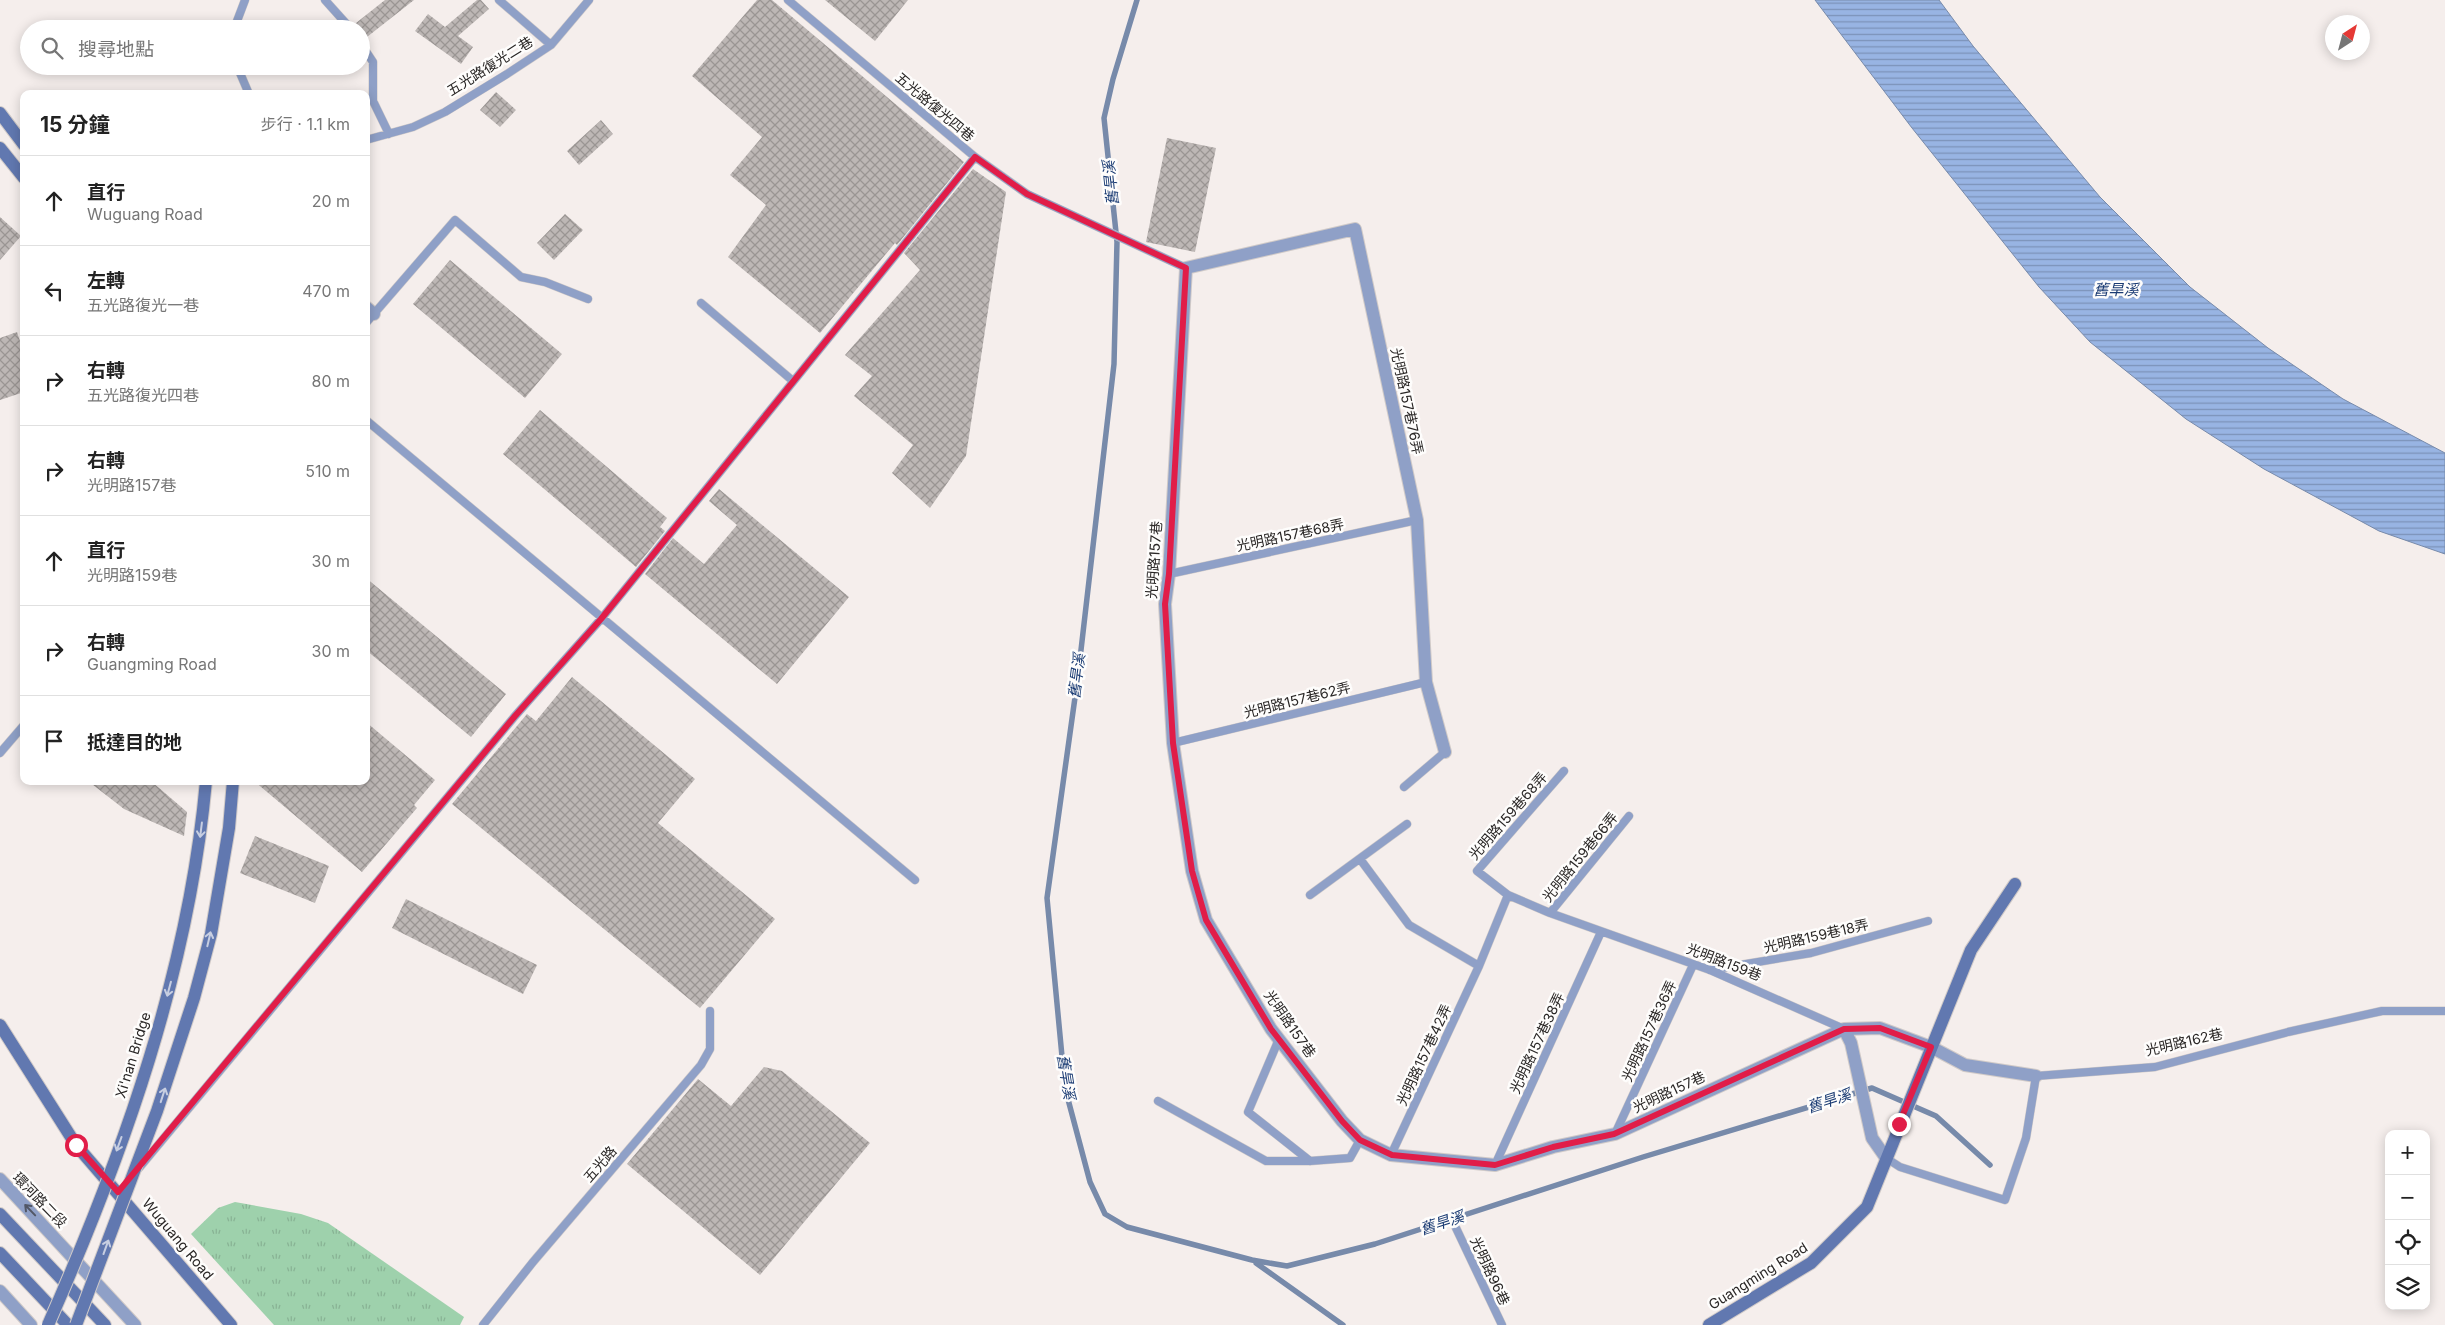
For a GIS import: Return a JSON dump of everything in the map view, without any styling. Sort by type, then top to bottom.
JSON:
[{"type":"main road","points":[[0,112],[20,139]]},
{"type":"main road","points":[[0,148],[20,173]]},
{"type":"main road","name":"Xi'nan Bridge","points":[[48,1325],[82,1249],[150,1060],[181,942],[201,832],[206,785]]},
{"type":"main road","points":[[76,1325],[157,1110],[194,998],[211,934],[229,828],[233,785]]},
{"type":"main road","name":"Guangming Road","points":[[1709,1325],[1811,1263],[1867,1207],[1971,950],[2015,884]]},
{"type":"main road","name":"Wuguang Road","points":[[0,1025],[76,1145],[231,1325]]},
{"type":"main road","points":[[0,1214],[105,1325]]},
{"type":"main road","points":[[0,1253],[68,1325]]},
{"type":"street","name":"光明路157巷76弄","points":[[1186,268],[1355,229],[1416,520],[1426,682],[1445,752]]},
{"type":"street","name":"光明路157巷","points":[[1186,268],[1169,574],[1165,604],[1173,743],[1192,871],[1206,920],[1279,1039],[1342,1121],[1360,1140],[1392,1155],[1495,1165],[1553,1147],[1614,1134],[1844,1029]]},
{"type":"street","name":"光明路159巷","points":[[1844,1029],[1880,1028],[1931,1047]]},
{"type":"street","points":[[1844,1029],[1851,1043],[1872,1138],[1886,1158]]},
{"type":"street","name":"光明路162巷","points":[[1931,1047],[1964,1065],[2036,1076]]},
{"type":"street","name":"環河路二段","points":[[0,1179],[59,1241],[134,1325]]},
{"type":"street","points":[[3,1295],[32,1325]]},
{"type":"lane","points":[[237,20],[245,0]]},
{"type":"lane","points":[[325,0],[343,20]]},
{"type":"lane","points":[[499,0],[551,45]]},
{"type":"lane","name":"五光路復光二巷","points":[[370,139],[413,127],[445,112],[551,45],[589,0]]},
{"type":"lane","name":"五光路復光四巷","points":[[788,0],[975,157],[1027,194],[1186,268]]},
{"type":"lane","points":[[370,56],[374,62],[373,101],[389,134]]},
{"type":"lane","points":[[241,75],[247,90]]},
{"type":"lane","points":[[118,1192],[515,716],[601,619],[975,157]]},
{"type":"lane","points":[[370,314],[455,220],[521,277],[545,282],[588,299]]},
{"type":"lane","points":[[701,303],[793,382]]},
{"type":"lane","points":[[370,423],[601,619],[915,880]]},
{"type":"lane","name":"光明路157巷68弄","points":[[1169,574],[1416,520]]},
{"type":"lane","name":"光明路157巷62弄","points":[[1173,743],[1426,682]]},
{"type":"lane","points":[[0,753],[20,730]]},
{"type":"lane","points":[[1404,787],[1445,752]]},
{"type":"lane","name":"光明路159巷68弄","points":[[1508,895],[1477,872],[1564,770]]},
{"type":"lane","name":"光明路159巷66弄","points":[[1550,913],[1629,816]]},
{"type":"lane","points":[[1310,895],[1407,824]]},
{"type":"lane","points":[[1360,859],[1409,924],[1479,966]]},
{"type":"lane","name":"光明路159巷","points":[[1508,895],[1601,932],[1710,970],[1844,1029]]},
{"type":"lane","name":"光明路157巷42弄","points":[[1392,1155],[1479,966],[1508,895]]},
{"type":"lane","name":"光明路159巷18弄","points":[[1710,970],[1811,953],[1928,921]]},
{"type":"lane","name":"光明路157巷38弄","points":[[1495,1165],[1601,932]]},
{"type":"lane","name":"光明路157巷36弄","points":[[1614,1134],[1693,965]]},
{"type":"lane","name":"光明路162巷","points":[[2036,1076],[2155,1067],[2288,1032],[2382,1011],[2445,1010]]},
{"type":"lane","name":"五光路","points":[[483,1325],[533,1262],[701,1065],[710,1049],[710,1011]]},
{"type":"lane","points":[[1279,1039],[1248,1112],[1310,1161]]},
{"type":"lane","points":[[1886,1158],[1900,1167],[2005,1200],[2026,1138],[2036,1076]]},
{"type":"lane","points":[[1158,1101],[1266,1161],[1310,1161],[1350,1158],[1360,1140]]},
{"type":"lane","name":"光明路96巷","points":[[1456,1228],[1502,1325]]},
{"type":"green space","points":[[235,1202],[301,1214],[328,1223],[464,1317],[460,1325],[274,1325],[191,1234],[218,1208]]},
{"type":"water","name":"舊旱溪","points":[[1815,0],[1939,0],[1973,46],[2100,197],[2190,287],[2268,348],[2343,399],[2445,453],[2445,554],[2379,531],[2264,469],[2186,419],[2090,342],[2039,287],[1912,128]]},
{"type":"building","points":[[385,0],[414,0],[370,35],[370,20],[360,20]]},
{"type":"building","points":[[477,0],[481,0],[489,9],[458,36],[473,47],[461,64],[415,31],[428,14],[445,27]]},
{"type":"building","points":[[757,0],[772,0],[964,162],[897,245],[895,243],[820,333],[728,257],[766,205],[730,175],[762,137],[692,76]]},
{"type":"building","points":[[825,0],[908,0],[875,41]]},
{"type":"building","points":[[496,92],[516,110],[500,127],[480,110]]},
{"type":"building","points":[[601,120],[613,134],[579,165],[567,151]]},
{"type":"building","points":[[1167,138],[1216,148],[1195,252],[1146,242]]},
{"type":"building","points":[[973,169],[1006,192],[966,456],[930,508],[892,473],[913,445],[854,396],[872,376],[845,355],[920,270],[904,253]]},
{"type":"building","points":[[565,214],[583,230],[554,260],[537,243]]},
{"type":"building","points":[[0,217],[20,237],[0,260]]},
{"type":"building","points":[[450,260],[562,354],[525,398],[413,304]]},
{"type":"building","points":[[17,332],[20,341],[20,393],[0,400],[0,338]]},
{"type":"building","points":[[540,410],[667,518],[660,527],[665,531],[636,567],[503,454]]},
{"type":"building","points":[[719,489],[849,597],[777,684],[645,574],[673,538],[704,564],[737,525],[709,501]]},
{"type":"building","points":[[370,581],[506,694],[471,737],[370,653]]},
{"type":"building","points":[[572,677],[695,779],[658,823],[775,919],[700,1008],[452,804],[527,714],[536,721]]},
{"type":"building","points":[[370,725],[435,780],[414,805],[417,808],[362,872],[259,785],[370,785]]},
{"type":"building","points":[[93,785],[156,785],[187,812],[184,836],[124,809]]},
{"type":"building","points":[[255,836],[329,866],[315,903],[240,873]]},
{"type":"building","points":[[406,899],[537,965],[523,994],[392,928]]},
{"type":"building","points":[[764,1067],[782,1071],[870,1143],[760,1275],[627,1164],[698,1079],[731,1106]]},
{"type":"waterway","name":"舊旱溪","points":[[1137,0],[1113,79],[1104,118],[1117,242],[1114,364],[1078,676],[1047,898],[1065,1088],[1090,1182],[1105,1214],[1127,1227],[1252,1260],[1287,1266],[1375,1244],[1643,1157],[1872,1088],[1936,1116],[1990,1165]]},
{"type":"waterway","points":[[1256,1263],[1343,1325]]},
{"type":"route","points":[[76,1145],[118,1192],[515,716],[601,619],[975,157],[1027,194],[1186,268],[1169,574],[1165,604],[1173,743],[1192,871],[1206,920],[1271,1029],[1342,1121],[1360,1140],[1392,1155],[1495,1165],[1553,1147],[1614,1134],[1844,1029],[1880,1028],[1931,1047],[1899,1124]]}]
